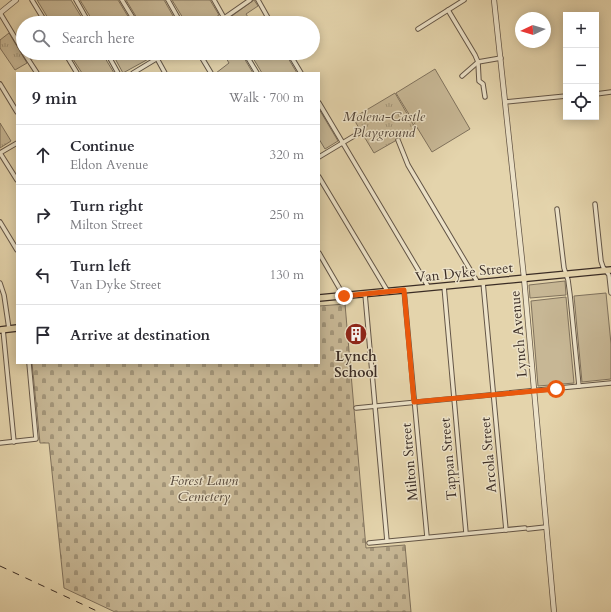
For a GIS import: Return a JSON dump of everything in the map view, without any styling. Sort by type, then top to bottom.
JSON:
[{"type":"main road","name":"Van Dyke Street","points":[[320,298],[608,270]]},
{"type":"main road","points":[[4,329],[16,328]]},
{"type":"street","points":[[16,0],[0,13],[16,39]]},
{"type":"street","points":[[32,0],[42,16]]},
{"type":"street","points":[[76,0],[85,16]]},
{"type":"street","points":[[122,0],[132,16]]},
{"type":"street","points":[[168,0],[177,16]]},
{"type":"street","points":[[214,0],[223,16]]},
{"type":"street","points":[[227,16],[250,0]]},
{"type":"street","points":[[258,0],[267,16]]},
{"type":"street","points":[[418,29],[464,0]]},
{"type":"street","name":"Lynch Avenue","points":[[494,0],[524,278],[554,612]]},
{"type":"street","points":[[448,10],[478,62],[479,81],[483,84],[485,97]]},
{"type":"street","points":[[462,76],[478,62],[500,58]]},
{"type":"street","points":[[29,60],[36,72]]},
{"type":"street","points":[[69,60],[76,72]]},
{"type":"street","points":[[111,60],[117,72]]},
{"type":"street","points":[[135,72],[155,60]]},
{"type":"street","points":[[158,60],[165,72]]},
{"type":"street","points":[[203,60],[210,72]]},
{"type":"street","points":[[249,60],[256,72]]},
{"type":"street","points":[[293,60],[300,72]]},
{"type":"street","points":[[0,84],[16,110]]},
{"type":"street","points":[[599,94],[611,92]]},
{"type":"street","points":[[505,102],[563,96]]},
{"type":"street","points":[[320,105],[429,288]]},
{"type":"street","points":[[320,156],[358,133]]},
{"type":"street","points":[[398,140],[408,165],[481,283]]},
{"type":"street","points":[[16,144],[0,153],[16,178]]},
{"type":"street","points":[[320,179],[388,292]]},
{"type":"street","points":[[595,204],[601,260],[608,270],[611,293]]},
{"type":"street","points":[[557,209],[565,274],[568,280],[570,296],[579,386]]},
{"type":"street","points":[[0,222],[16,248]]},
{"type":"street","points":[[320,255],[344,296]]},
{"type":"street","points":[[0,283],[4,295],[4,329],[14,442]]},
{"type":"street","name":"Arcola Street","points":[[481,283],[494,394],[506,530]]},
{"type":"street","name":"Tappan Street","points":[[444,286],[466,534]]},
{"type":"street","name":"Milton Street","points":[[404,290],[427,537]]},
{"type":"street","points":[[365,294],[387,541]]},
{"type":"street","points":[[0,443],[34,440],[36,438],[29,364]]},
{"type":"street","points":[[356,408],[611,383]]},
{"type":"street","points":[[369,543],[546,527]]},
{"type":"green space","points":[[37,0],[71,0],[81,16],[47,16]]},
{"type":"green space","points":[[80,0],[118,0],[128,16],[90,16]]},
{"type":"green space","points":[[126,0],[164,0],[173,16],[136,16]]},
{"type":"green space","points":[[172,0],[210,0],[219,15],[218,16],[182,16]]},
{"type":"green space","points":[[254,0],[258,6],[246,14],[247,16],[232,16]]},
{"type":"green space","points":[[9,33],[16,45],[16,60],[25,60],[27,63],[15,70],[0,48],[0,40]]},
{"type":"green space","points":[[74,60],[106,60],[113,72],[81,72]]},
{"type":"green space","points":[[116,60],[147,60],[125,72],[122,72]]},
{"type":"green space","points":[[227,60],[245,60],[252,72],[217,72],[229,63]]},
{"type":"green space","points":[[254,60],[289,60],[296,72],[261,72]]},
{"type":"green space","points":[[435,69],[470,129],[432,152],[396,93]]},
{"type":"green space","name":"Molena-Castle Playground","points":[[395,93],[416,129],[374,153],[353,118]]},
{"type":"green space","points":[[320,111],[338,141],[325,149],[320,141]]},
{"type":"green space","points":[[0,123],[11,141],[0,148]]},
{"type":"green space","points":[[565,281],[566,295],[530,298],[529,285]]},
{"type":"green space","points":[[606,293],[611,344],[611,379],[582,382],[574,296]]},
{"type":"green space","points":[[566,297],[574,383],[538,386],[531,301]]},
{"type":"green space","name":"Forest Lawn Cemetery","points":[[345,304],[366,548],[405,545],[411,612],[115,612],[64,588],[49,443],[40,443],[32,364],[320,364],[320,306]]},
{"type":"railway","points":[[0,566],[99,612]]},
{"type":"place","name":"Lynch School","points":[[356,334]]},
{"type":"route","points":[[344,296],[404,290],[414,402],[556,389]]}]
